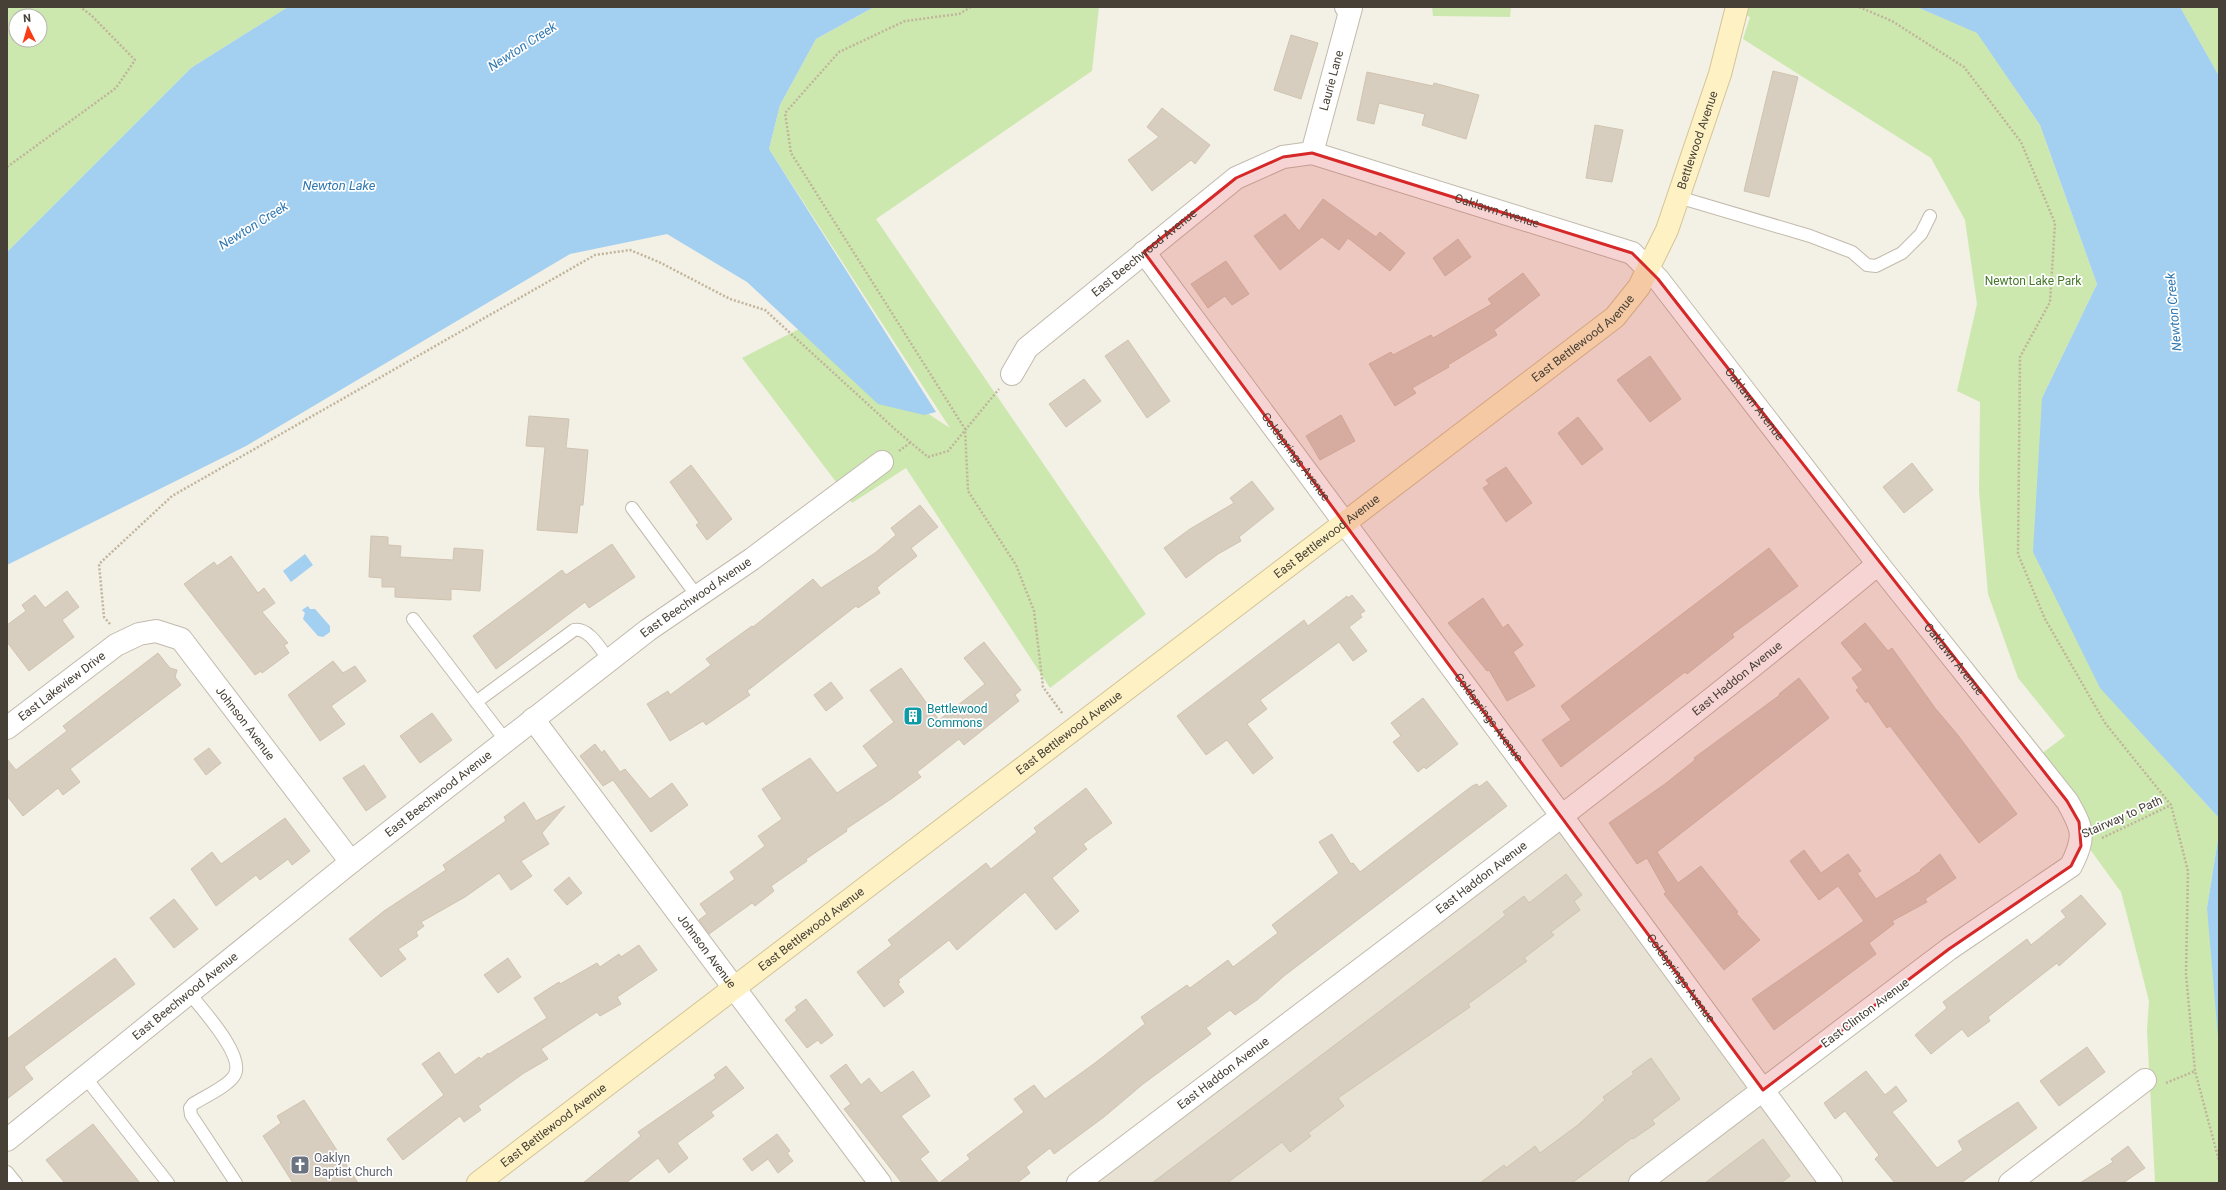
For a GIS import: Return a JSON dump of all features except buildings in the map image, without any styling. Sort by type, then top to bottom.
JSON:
[{"type":"street","name":"Bettlewood Avenue","points":[[1647,270],[1667,230],[1720,74],[1737,7]]},
{"type":"street","name":"Laurie Lane","points":[[1303,154],[1348,8]]},
{"type":"street","name":"East Beechwood Avenue","points":[[1012,374],[1027,348],[1236,178],[1303,154]]},
{"type":"street","name":"Oaklawn Avenue","points":[[1303,154],[1632,253],[1658,280],[1878,564],[2067,801],[2079,822],[2080,843]]},
{"type":"street","name":"Coldsprings Avenue","points":[[1144,252],[1562,815],[1831,1183]]},
{"type":"street","name":"East Bettlewood Avenue","points":[[478,1183],[733,986],[1614,317],[1638,287],[1647,270]]},
{"type":"street","name":"East Beechwood Avenue","points":[[7,1140],[351,862],[609,660],[648,630],[882,462]]},
{"type":"street","name":"East Haddon Avenue","points":[[1078,1183],[1562,815],[1773,651],[1878,564]]},
{"type":"street","name":"Johnson Avenue","points":[[120,643],[139,634],[156,631],[181,639],[351,862]]},
{"type":"street","name":"East Lakeview Drive","points":[[7,728],[120,643]]},
{"type":"street","name":"Johnson Avenue","points":[[533,720],[880,1183]]},
{"type":"street","name":"East Clinton Avenue","points":[[1640,1183],[1949,949],[2071,866],[2080,843]]},
{"type":"street","points":[[2010,1183],[2145,1080]]},
{"type":"lane","points":[[1678,197],[1810,236],[1852,252],[1867,266],[1876,266],[1902,253],[1921,234],[1930,216]]},
{"type":"lane","points":[[632,508],[697,596]]},
{"type":"lane","points":[[413,619],[506,741]]},
{"type":"lane","points":[[476,702],[574,630],[581,630],[587,633],[609,660]]},
{"type":"lane","points":[[189,993],[223,1036],[234,1055],[237,1066],[235,1076],[228,1083],[193,1104],[190,1108],[191,1115],[236,1183]]},
{"type":"lane","points":[[85,1077],[168,1183]]},
{"type":"path","points":[[7,167],[116,88],[135,60],[91,15],[80,7]]},
{"type":"path","points":[[971,7],[959,14],[905,21],[839,52],[785,113],[791,153],[965,429],[968,491],[1016,565],[1034,611],[1043,687],[1073,728]]},
{"type":"path","points":[[1859,7],[1892,21],[1964,67],[2021,142],[2054,222],[2050,302],[2020,357],[2018,554],[2045,619],[2105,723],[2171,805],[2188,871],[2186,974],[2195,1072],[2219,1161]]},
{"type":"path","points":[[120,643],[104,617],[99,564],[172,496],[595,255],[630,250],[659,262],[730,299],[765,310],[897,431],[928,456],[948,451],[1012,374]]},
{"type":"path","name":"Stairway to Path","points":[[2080,843],[2096,841],[2171,805]]},
{"type":"path","points":[[2145,1080],[2160,1085],[2195,1072]]},
{"type":"highlighted area","points":[[1312,153],[1632,253],[1658,279],[2067,801],[2079,822],[2081,846],[2071,866],[1949,949],[1763,1090],[1144,252],[1236,178],[1283,157]]},
{"type":"shaded area","points":[[1561,815],[1838,1183],[1078,1183]]},
{"type":"green space","points":[[7,7],[288,7],[191,68],[7,252]]},
{"type":"green space","points":[[874,7],[1099,7],[1092,71],[876,219],[1146,614],[1050,688],[906,468],[852,503],[742,358],[799,329],[950,428],[769,149],[780,105],[816,39]]},
{"type":"green space","points":[[1432,7],[1511,7],[1510,17],[1433,16]]},
{"type":"green space","name":"Newton Lake Park","points":[[1737,7],[1917,7],[1977,32],[2040,125],[2097,284],[2042,398],[2128,718],[2219,818],[2219,833],[2207,908],[2219,1009],[2219,1183],[2155,1183],[2147,1030],[2149,1001],[2121,892],[2028,764],[2065,736],[2018,678],[1988,594],[1979,491],[1980,402],[1957,391],[1977,304],[1965,220],[1931,158],[1743,39],[1750,17],[1736,11]]},
{"type":"green space","points":[[2180,7],[2219,7],[2219,76]]},
{"type":"water","name":"Newton Lake","points":[[288,7],[874,7],[816,39],[780,105],[769,149],[936,412],[924,415],[878,404],[747,282],[667,234],[570,254],[246,446],[7,565],[7,252],[191,68]]},
{"type":"water","name":"Newton Creek","points":[[1917,7],[2180,7],[2219,76],[2219,818],[2100,688],[2033,552],[2042,398],[2097,284],[2040,125],[1977,33]]},
{"type":"water","points":[[305,554],[313,565],[291,582],[283,571]]},
{"type":"water","points":[[308,606],[310,609],[315,609],[330,626],[330,632],[323,637],[318,636],[303,619],[305,613],[302,610]]},
{"type":"water","points":[[2219,833],[2219,1048],[2207,908]]},
{"type":"place","name":"Bettlewood Commons","points":[[913,716]]},
{"type":"place","name":"Oaklyn Baptist Church","points":[[300,1165]]}]
